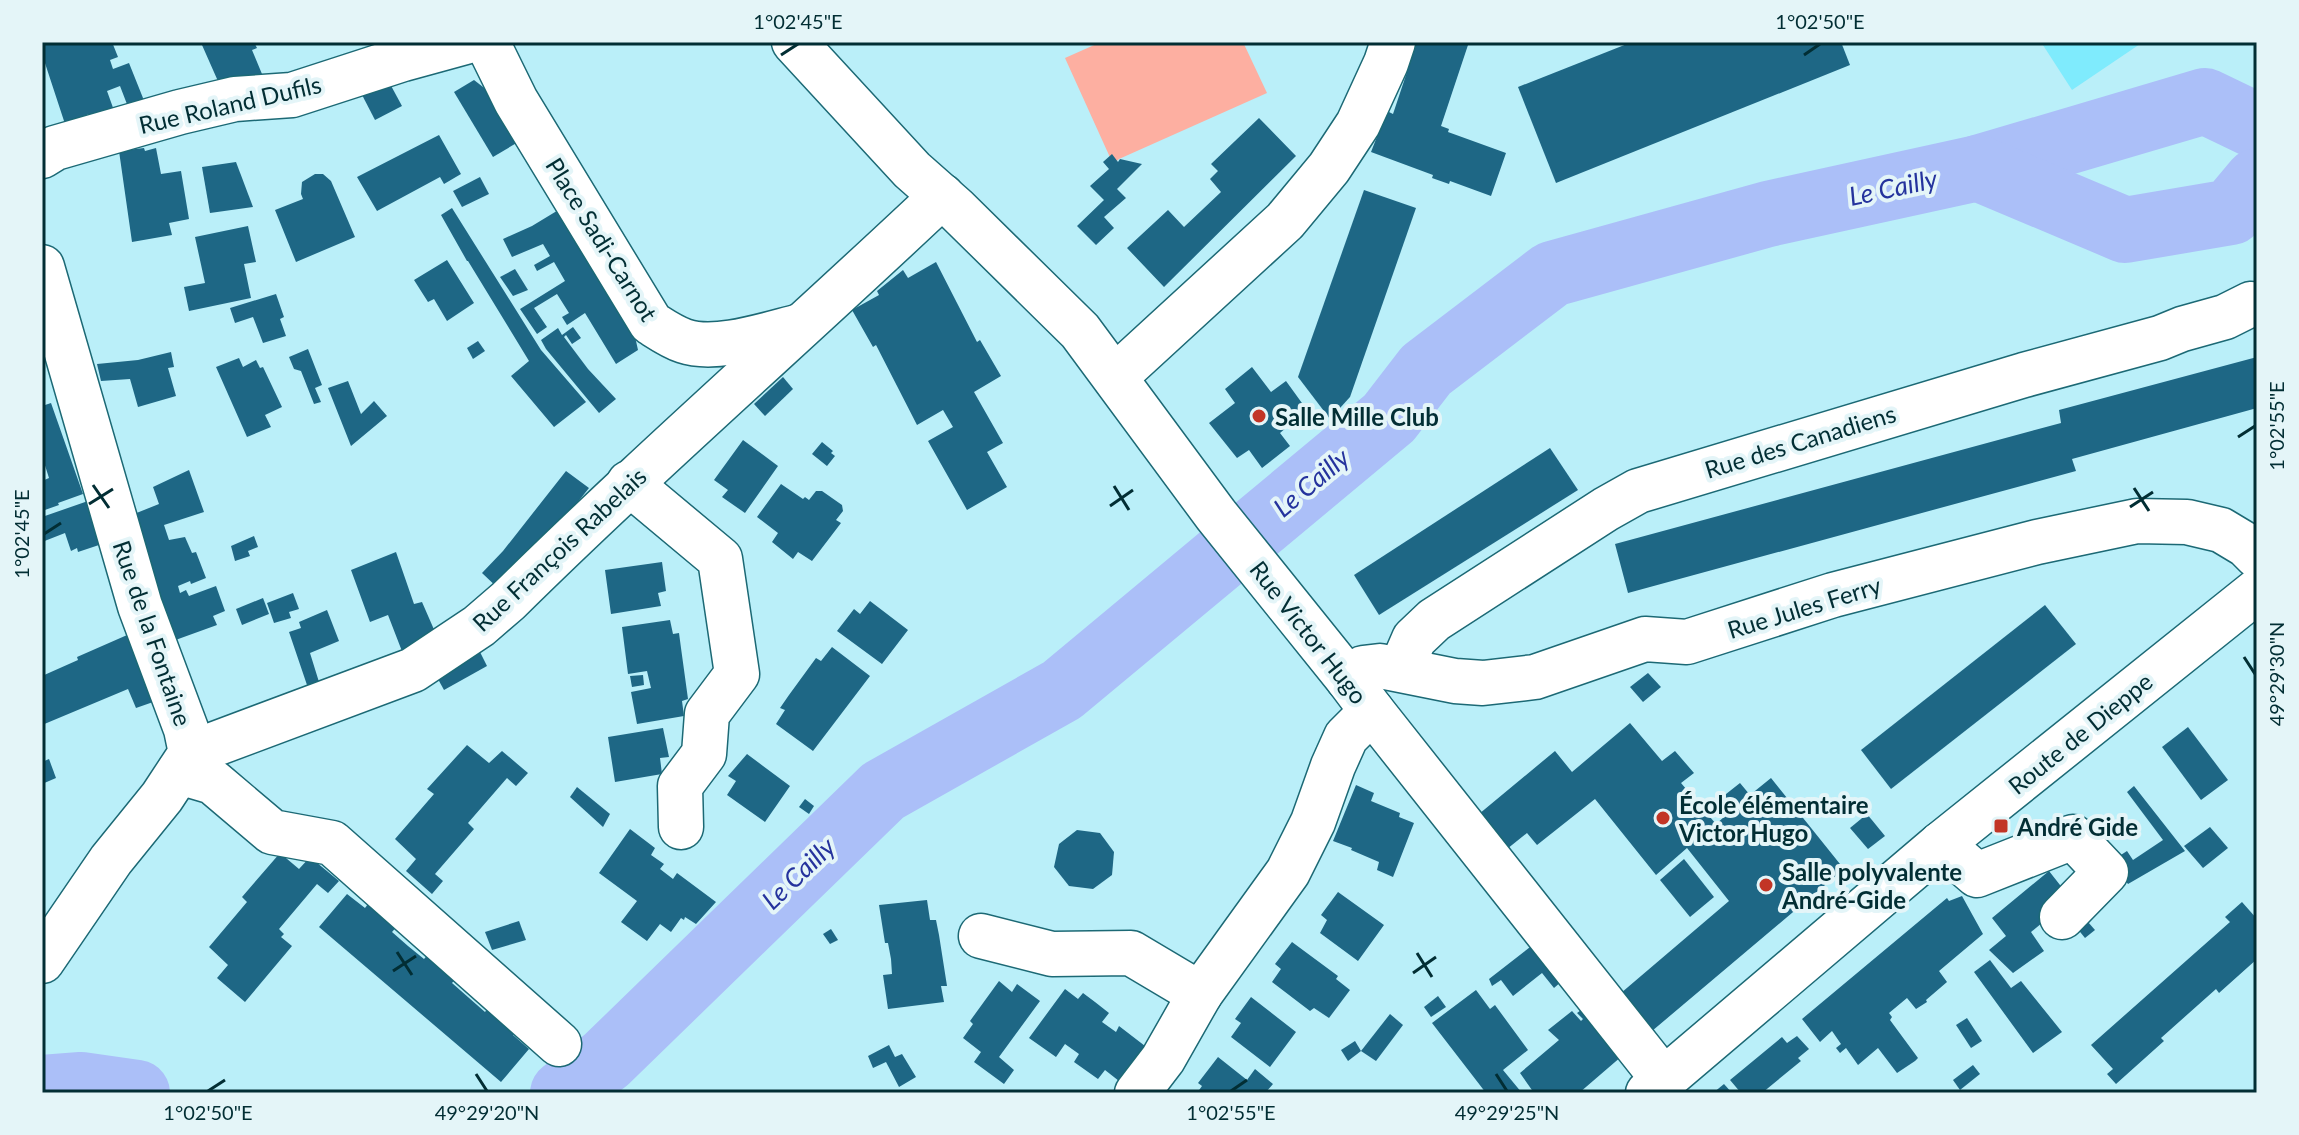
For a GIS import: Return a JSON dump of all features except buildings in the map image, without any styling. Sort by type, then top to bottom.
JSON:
[{"type":"street","name":"Rue Roland Dufils","points":[[42,156],[55,148],[180,112],[235,99],[292,95],[465,42]]},
{"type":"street","name":"Place Sadi-Carnot","points":[[487,42],[516,101],[651,323],[686,342],[706,345],[804,326]]},
{"type":"street","points":[[794,42],[912,170],[942,196],[804,326]]},
{"type":"street","points":[[1115,377],[1285,221],[1320,179],[1358,124],[1393,42]]},
{"type":"street","name":"Rue Victor Hugo","points":[[942,196],[1080,331],[1216,515],[1360,695],[1656,1086]]},
{"type":"street","name":"Rue de la Fontaine","points":[[42,267],[55,364],[186,729],[185,763]]},
{"type":"street","name":"Rue des Canadiens","points":[[1401,669],[1414,639],[1434,620],[1638,491],[2024,375],[2160,338],[2225,317],[2251,304]]},
{"type":"street","name":"Rue François Rabelais","points":[[185,763],[413,670],[479,626],[629,483],[804,326]]},
{"type":"street","points":[[629,483],[720,559],[727,602],[737,674],[707,714],[704,754],[680,786],[681,827]]},
{"type":"street","name":"Rue Jules Ferry","points":[[1360,695],[1363,668],[1380,666],[1455,681],[1483,683],[1535,677],[1645,639],[1687,642],[1833,595],[2037,542],[2137,521],[2187,522],[2221,530],[2246,545],[2257,556]]},
{"type":"street","name":"Route de Dieppe","points":[[1656,1086],[1941,844],[2257,591]]},
{"type":"street","points":[[1137,1093],[1163,1059],[1200,994],[1288,872],[1313,822],[1360,695]]},
{"type":"street","points":[[42,961],[111,860],[185,763],[213,782],[272,832],[332,843],[559,1044]]},
{"type":"street","points":[[1941,844],[1977,875],[2073,837],[2116,884],[2062,917]]},
{"type":"street","points":[[981,936],[1052,954],[1131,953],[1200,994]]},
{"type":"shaded area","points":[[1101,42],[1243,42],[1267,93],[1113,164],[1065,58]]},
{"type":"shaded area","points":[[2041,42],[2143,42],[2072,90]]},
{"type":"waterway","points":[[1978,168],[2205,101],[2257,126]]},
{"type":"waterway","name":"Le Cailly","points":[[563,1093],[606,1060],[883,791],[1062,690],[1389,418],[1426,370],[1552,274],[1768,214],[1978,168],[2125,230],[2231,212],[2257,181]]},
{"type":"waterway","name":"Le Cailly","points":[[42,1088],[81,1085],[137,1093]]},
{"type":"place","name":"Salle Mille Club","points":[[1259,416]]},
{"type":"place","name":"École élémentaire Victor Hugo","points":[[1663,818]]},
{"type":"place","name":"André Gide","points":[[2001,826]]},
{"type":"place","name":"Salle polyvalente André-Gide","points":[[1766,885]]}]
